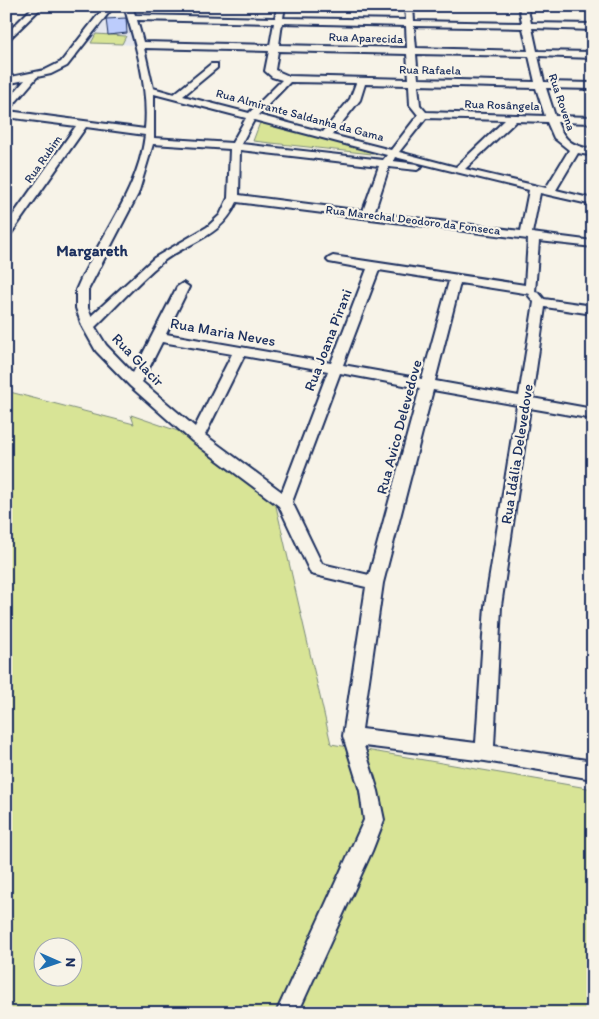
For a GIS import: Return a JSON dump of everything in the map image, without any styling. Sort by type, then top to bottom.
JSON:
[{"type":"street","points":[[6,39],[39,6]]},
{"type":"street","points":[[6,81],[54,70],[64,64],[110,6]]},
{"type":"street","points":[[276,48],[281,6]]},
{"type":"street","points":[[368,214],[386,164],[423,114],[415,105],[409,6]]},
{"type":"street","name":"Rua Rovena","points":[[523,6],[540,84],[551,119],[558,136],[575,149],[548,192]]},
{"type":"street","points":[[130,12],[280,20],[593,27]]},
{"type":"street","name":"Rua Glacir","points":[[130,12],[149,90],[150,137],[131,196],[82,290],[82,308],[88,326],[101,348],[135,383],[197,437],[284,502],[317,569],[375,582]]},
{"type":"street","name":"Rua Aparecida","points":[[139,45],[593,55]]},
{"type":"street","name":"Rua Rafaela","points":[[276,48],[271,69],[275,76],[288,79],[593,86]]},
{"type":"street","points":[[177,96],[214,66]]},
{"type":"street","points":[[6,109],[33,76]]},
{"type":"street","points":[[88,326],[158,260],[219,224],[229,210],[232,198],[235,146],[252,116],[288,79]]},
{"type":"street","points":[[326,135],[355,100],[361,80]]},
{"type":"street","name":"Rua Almirante Saldanha da Gama","points":[[149,90],[444,167],[593,202]]},
{"type":"street","name":"Rua Almirante Saldanha da Gama","points":[[6,114],[83,124],[150,137],[386,164],[444,167]]},
{"type":"street","name":"Rua Rosângela","points":[[423,114],[593,120]]},
{"type":"street","points":[[458,170],[513,118]]},
{"type":"street","name":"Rua Rubim","points":[[6,233],[83,124]]},
{"type":"street","points":[[575,149],[593,153]]},
{"type":"street","points":[[530,236],[535,189]]},
{"type":"street","name":"Rua Marechal Deodoro da Fonseca","points":[[232,198],[593,244]]},
{"type":"street","name":"Rua Idália Delevedove","points":[[485,753],[493,606],[525,401],[536,296],[530,236]]},
{"type":"street","points":[[334,260],[455,280],[536,296],[593,310]]},
{"type":"street","name":"Rua Joana Pirani","points":[[284,502],[374,267]]},
{"type":"street","name":"Rua Avico Delevedove","points":[[352,736],[375,582],[455,280]]},
{"type":"street","name":"Rua Maria Neves","points":[[183,287],[160,337],[593,414]]},
{"type":"street","points":[[135,383],[160,337]]},
{"type":"street","points":[[197,437],[240,352]]},
{"type":"street","points":[[287,1013],[365,844],[374,820],[370,791],[352,736],[485,753],[593,770]]},
{"type":"shaded area","points":[[126,16],[133,45],[85,42],[104,17]]},
{"type":"green space","points":[[96,34],[126,36],[122,44],[91,43]]},
{"type":"green space","points":[[261,120],[381,155],[253,141]]},
{"type":"green space","points":[[6,391],[134,424],[131,415],[213,443],[272,489],[331,744],[593,789],[593,1013],[6,1013]]},
{"type":"building","points":[[126,18],[127,33],[108,35],[106,19]]},
{"type":"district","name":"Margareth","points":[[92,250]]}]
